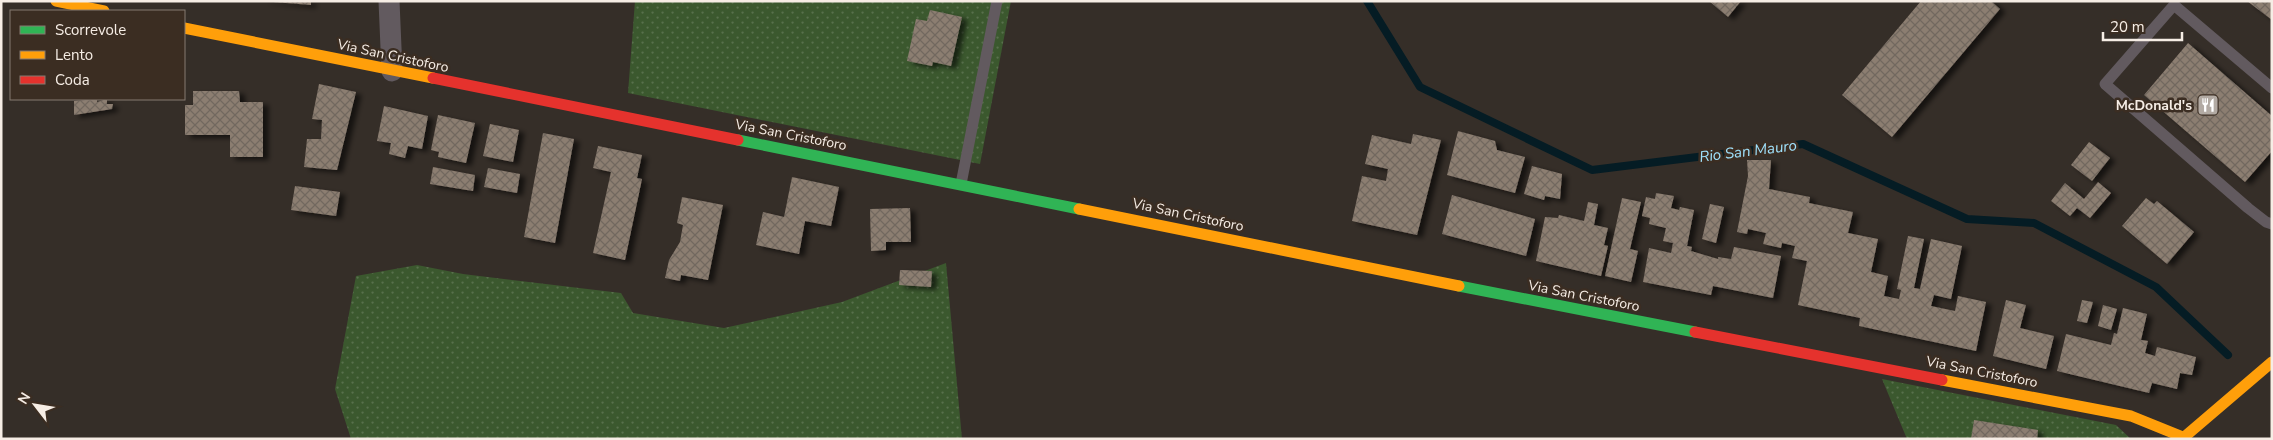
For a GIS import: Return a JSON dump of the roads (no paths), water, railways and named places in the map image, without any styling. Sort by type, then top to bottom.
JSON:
[{"type":"street","points":[[56,1],[99,10]]},
{"type":"street","points":[[389,1],[392,71]]},
{"type":"street","name":"Via San Cristoforo","points":[[185,28],[1542,303],[2131,416],[2182,438]]},
{"type":"street","points":[[2182,438],[2272,362]]},
{"type":"lane","points":[[961,184],[997,1]]},
{"type":"lane","points":[[2272,88],[2174,5],[2105,84],[2248,208],[2266,222],[2272,224]]},
{"type":"waterway","name":"Rio San Mauro","points":[[1367,1],[1420,87],[1592,170],[1803,144],[1967,219],[2034,223],[2156,287],[2228,355]]},
{"type":"place","name":"McDonald's","points":[[2208,105]]}]
